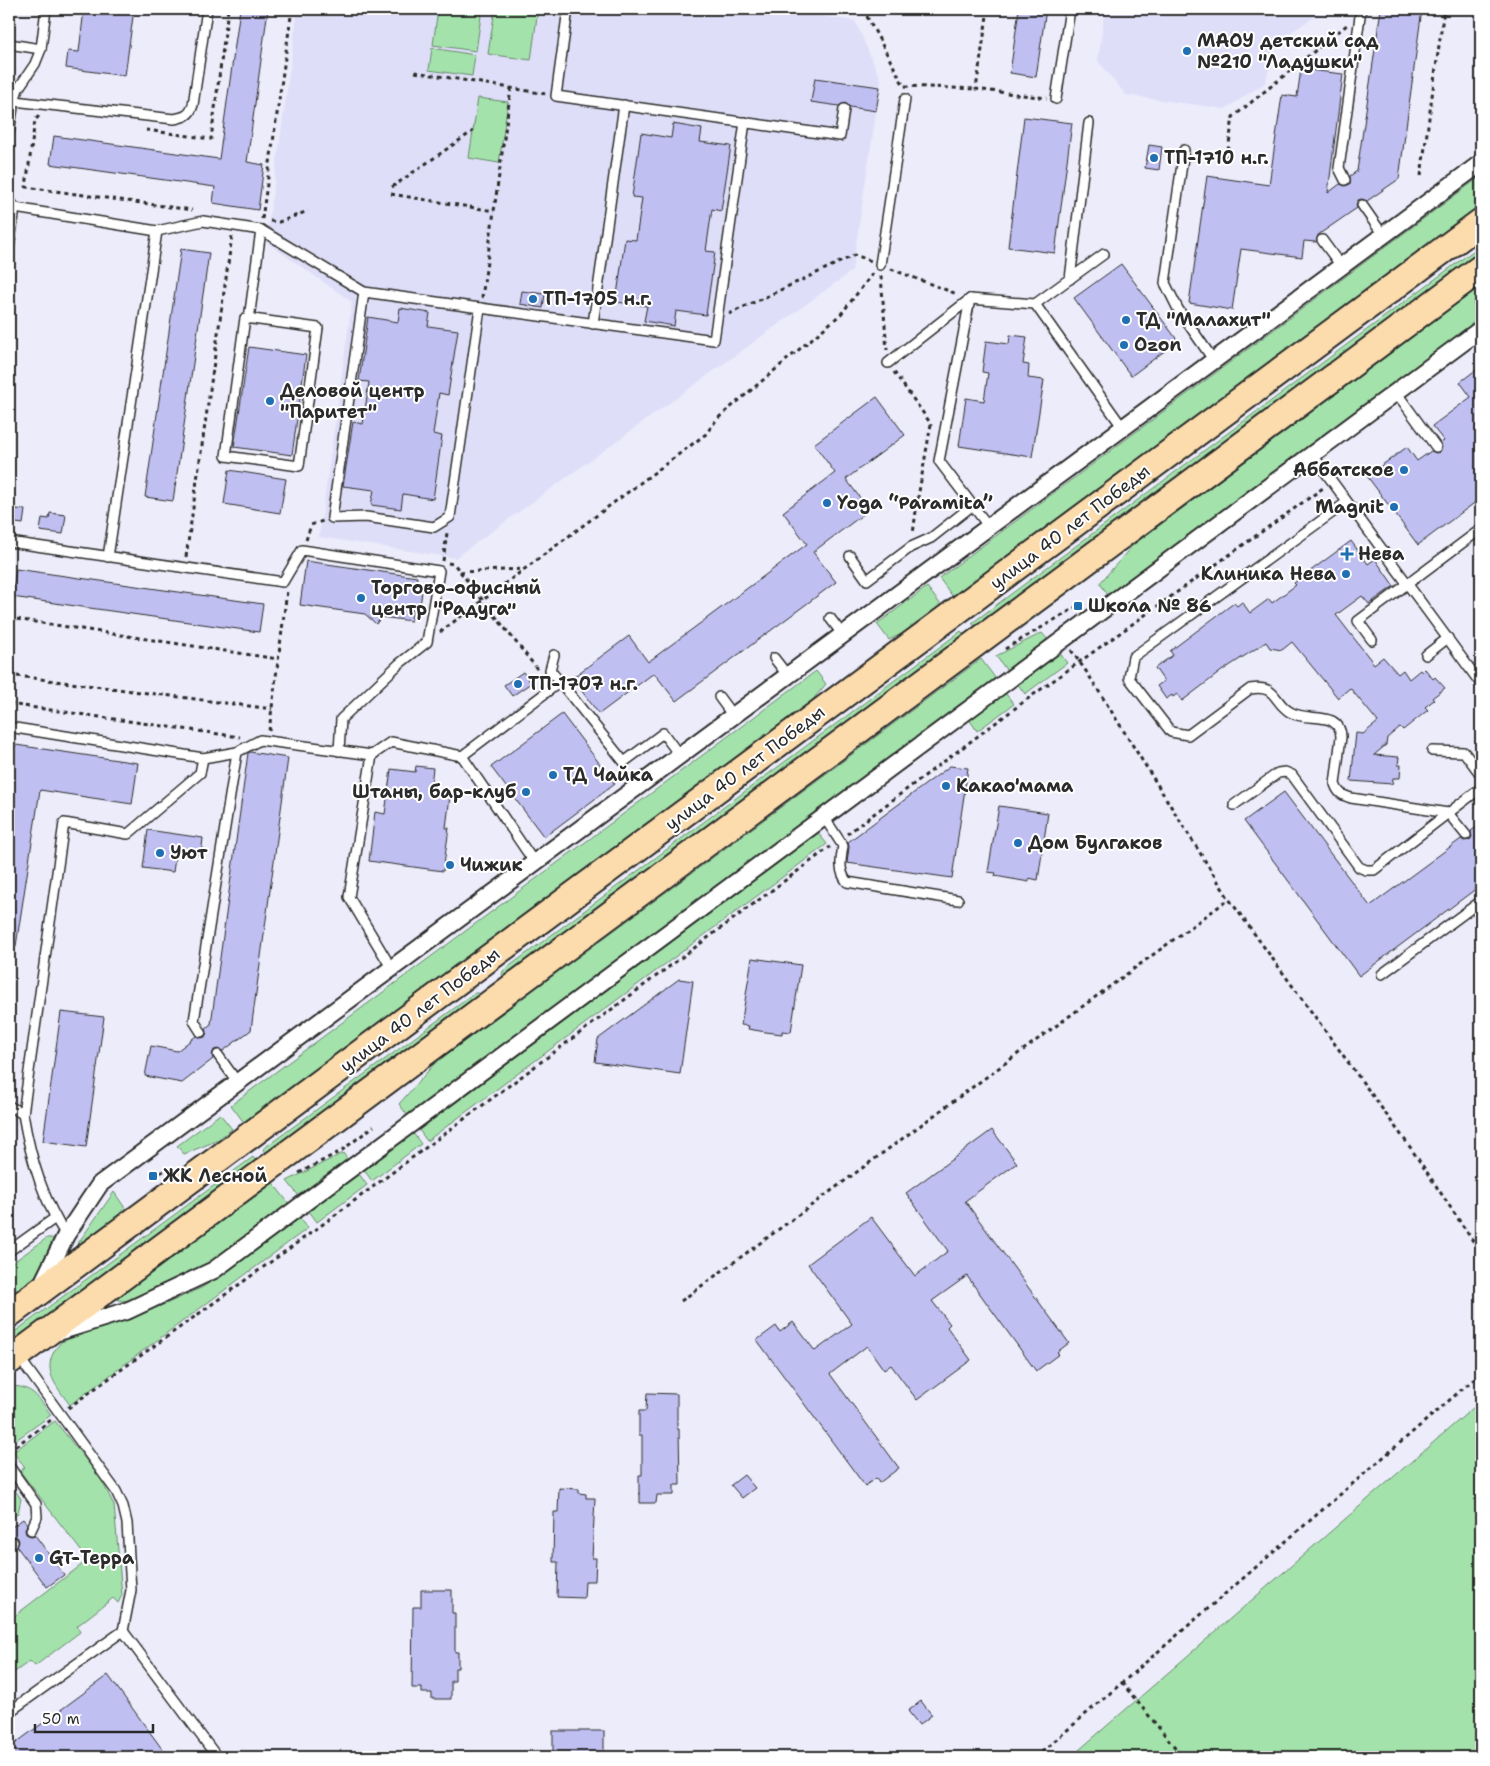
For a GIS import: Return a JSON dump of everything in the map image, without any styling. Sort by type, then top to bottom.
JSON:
[{"type":"main road","name":"улица 40 лет Победы","points":[[9,1314],[1481,222]]},
{"type":"main road","name":"улица 40 лет Победы","points":[[13,1357],[1481,268]]},
{"type":"main road","points":[[482,964],[504,993]]},
{"type":"street","points":[[36,1295],[66,1235],[100,1184],[1481,163]]},
{"type":"street","name":"улица 40 лет Победы","points":[[39,1338],[129,1310],[214,1270],[1481,329]]},
{"type":"lane","points":[[9,133],[14,101],[18,89],[35,64],[41,49],[46,9]]},
{"type":"lane","points":[[14,101],[174,119],[184,118],[190,113],[193,104],[207,9]]},
{"type":"lane","points":[[568,9],[556,96],[840,136],[844,109]]},
{"type":"lane","points":[[1056,99],[1070,9]]},
{"type":"lane","points":[[1345,180],[1339,168],[1360,11]]},
{"type":"lane","points":[[9,44],[41,49]]},
{"type":"lane","points":[[880,265],[905,99]]},
{"type":"lane","points":[[593,324],[624,105]]},
{"type":"lane","points":[[15,208],[157,231],[203,221],[261,230],[364,292],[714,340],[745,122]]},
{"type":"lane","points":[[1070,279],[1089,124]]},
{"type":"lane","points":[[1184,150],[1165,283],[1178,310],[1214,361]]},
{"type":"lane","points":[[9,199],[15,208],[9,248]]},
{"type":"lane","points":[[1362,204],[1383,236]]},
{"type":"lane","points":[[249,319],[261,230]]},
{"type":"lane","points":[[108,557],[157,231]]},
{"type":"lane","points":[[1322,240],[1341,266]]},
{"type":"lane","points":[[888,363],[970,299],[1035,304],[1104,254]]},
{"type":"lane","points":[[364,292],[332,518],[366,517],[434,527],[450,517],[480,308]]},
{"type":"lane","points":[[970,299],[940,461],[989,527]]},
{"type":"lane","points":[[1035,304],[1124,428]]},
{"type":"lane","points":[[245,318],[249,319],[318,328],[299,466],[226,456],[245,318]]},
{"type":"lane","points":[[1396,392],[1436,447]]},
{"type":"lane","points":[[1312,454],[1481,684]]},
{"type":"lane","points":[[1348,502],[1133,657],[1129,678],[1171,732],[1188,735],[1250,689],[1258,687],[1267,689],[1274,693],[1286,710],[1293,714],[1303,718],[1327,720],[1338,726],[1341,731],[1341,737],[1335,784],[1342,795],[1448,813],[1466,835]]},
{"type":"lane","points":[[850,556],[867,580],[912,547],[931,538],[973,505]]},
{"type":"lane","points":[[1372,640],[1358,621],[1481,529]]},
{"type":"lane","points":[[9,542],[283,582],[302,550],[439,571],[427,642],[399,664],[341,719],[339,751]]},
{"type":"lane","points":[[830,618],[843,635]]},
{"type":"lane","points":[[1426,655],[1448,638]]},
{"type":"lane","points":[[554,655],[550,670],[624,762],[663,733],[680,756]]},
{"type":"lane","points":[[774,658],[788,676]]},
{"type":"lane","points":[[462,756],[560,682]]},
{"type":"lane","points":[[719,697],[733,716]]},
{"type":"lane","points":[[9,728],[203,758],[237,752],[264,741],[372,755],[391,742],[462,756],[534,862]]},
{"type":"lane","points":[[1432,751],[1464,752],[1481,775]]},
{"type":"lane","points":[[201,1032],[194,1021],[237,752]]},
{"type":"lane","points":[[372,755],[349,897],[392,969]]},
{"type":"lane","points":[[66,1235],[55,1218],[37,1173],[23,1114],[64,823],[128,834],[200,773],[203,758]]},
{"type":"lane","points":[[1234,806],[1278,773],[1285,772],[1292,775],[1359,867],[1366,870],[1374,870],[1481,788]]},
{"type":"lane","points":[[824,817],[843,846],[840,867],[842,875],[847,882],[958,900]]},
{"type":"lane","points":[[1382,974],[1481,900]]},
{"type":"lane","points":[[218,1055],[238,1082]]},
{"type":"lane","points":[[9,1106],[23,1114]]},
{"type":"lane","points":[[9,1251],[55,1218]]},
{"type":"lane","points":[[9,1712],[123,1631],[131,1590],[127,1523],[123,1506],[116,1491],[59,1414],[13,1357]]},
{"type":"lane","points":[[9,1466],[36,1504],[37,1517],[31,1530]]},
{"type":"lane","points":[[123,1631],[217,1757]]},
{"type":"path","points":[[144,129],[210,140],[228,9]]},
{"type":"path","points":[[292,9],[262,220],[279,222],[308,211]]},
{"type":"path","points":[[863,9],[904,86],[976,89],[1056,99]]},
{"type":"path","points":[[976,89],[988,9]]},
{"type":"path","points":[[1421,176],[1444,9]]},
{"type":"path","points":[[1184,150],[1227,156],[1233,117],[1360,11]]},
{"type":"path","points":[[414,72],[556,96]]},
{"type":"path","points":[[480,308],[511,88]]},
{"type":"path","points":[[42,114],[35,120],[26,187],[198,211]]},
{"type":"path","points":[[392,187],[473,131]]},
{"type":"path","points":[[391,194],[494,211]]},
{"type":"path","points":[[185,568],[234,226]]},
{"type":"path","points":[[717,319],[855,255],[970,299]]},
{"type":"path","points":[[880,265],[888,363],[932,424],[917,503],[912,547]]},
{"type":"path","points":[[427,642],[706,434],[717,419],[840,314],[880,265]]},
{"type":"path","points":[[9,1451],[335,1215],[1080,662],[1332,482]]},
{"type":"path","points":[[450,517],[442,562],[454,564],[533,663]]},
{"type":"path","points":[[302,550],[312,525],[332,518]]},
{"type":"path","points":[[460,572],[525,569]]},
{"type":"path","points":[[9,704],[264,741],[272,709],[287,589]]},
{"type":"path","points":[[1002,651],[1078,606]]},
{"type":"path","points":[[9,618],[278,659]]},
{"type":"path","points":[[1063,640],[1080,662],[1228,899],[1410,1147],[1481,1253]]},
{"type":"path","points":[[9,675],[272,709]]},
{"type":"path","points":[[681,1301],[1228,899]]},
{"type":"path","points":[[293,1177],[341,1150],[374,1126]]},
{"type":"path","points":[[1036,1757],[1481,1373]]},
{"type":"path","points":[[1122,1683],[1183,1757]]},
{"type":"shaded area","points":[[298,9],[771,9],[855,21],[881,80],[852,271],[455,558],[319,537],[352,302],[266,242]]},
{"type":"shaded area","name":"МАОУ детский сад №210 \"Ладушки\"","points":[[1105,9],[1327,9],[1277,41],[1265,83],[1225,109],[1126,95],[1098,61]]},
{"type":"green space","points":[[438,9],[482,9],[476,51],[433,45]]},
{"type":"green space","points":[[495,9],[538,9],[531,60],[488,54]]},
{"type":"green space","points":[[432,48],[475,55],[472,76],[429,70]]},
{"type":"green space","points":[[478,98],[508,102],[499,163],[469,158]]},
{"type":"green space","points":[[1481,176],[1481,211],[956,601],[939,578]]},
{"type":"green space","points":[[1481,245],[1481,254],[977,629],[972,623]]},
{"type":"green space","points":[[1481,286],[1481,297],[1473,304],[1477,314],[1474,324],[1108,595],[1100,583],[1133,545]]},
{"type":"green space","points":[[927,587],[944,609],[928,621],[889,640],[877,624]]},
{"type":"green space","points":[[961,631],[966,637],[506,977],[502,975],[503,971]]},
{"type":"green space","points":[[1042,633],[1048,640],[1007,671],[996,656]]},
{"type":"green space","points":[[1059,652],[1067,663],[1025,694],[1017,683]]},
{"type":"green space","points":[[981,659],[996,679],[408,1116],[399,1104],[435,1063]]},
{"type":"green space","points":[[816,671],[826,684],[798,717],[248,1128],[231,1105]]},
{"type":"green space","points":[[1005,693],[1014,704],[977,731],[969,719]]},
{"type":"green space","points":[[818,833],[827,844],[427,1141],[419,1130]]},
{"type":"green space","points":[[475,993],[478,993],[480,996],[268,1156],[263,1149]]},
{"type":"green space","points":[[220,1114],[232,1129],[216,1141],[184,1154],[177,1146]]},
{"type":"green space","points":[[413,1133],[421,1144],[372,1181],[364,1170]]},
{"type":"green space","points":[[343,1153],[348,1160],[299,1196],[287,1181]]},
{"type":"green space","points":[[253,1157],[257,1163],[9,1346],[9,1336]]},
{"type":"green space","points":[[359,1174],[367,1185],[317,1222],[309,1211]]},
{"type":"green space","points":[[273,1183],[290,1205],[209,1264],[190,1275],[130,1300],[121,1301],[117,1299],[118,1297]]},
{"type":"green space","points":[[114,1192],[125,1208],[94,1240],[74,1250],[76,1246]]},
{"type":"green space","points":[[299,1217],[308,1228],[70,1405],[51,1375],[51,1359],[61,1342],[168,1303],[203,1287]]},
{"type":"green space","points":[[47,1238],[52,1238],[55,1242],[39,1281],[9,1301],[9,1265]]},
{"type":"green space","points":[[9,1386],[29,1390],[51,1415],[9,1445]]},
{"type":"green space","points":[[1481,1401],[1481,1757],[1071,1757]]},
{"type":"green space","points":[[55,1421],[101,1479],[114,1505],[122,1595],[118,1603],[113,1598],[77,1626],[80,1632],[35,1666],[30,1661],[9,1676],[9,1620],[88,1560],[20,1471],[25,1467],[13,1452]]},
{"type":"green space","points":[[9,1481],[21,1499],[18,1513],[9,1520]]},
{"type":"building","points":[[84,9],[134,9],[125,76],[66,68],[68,51],[79,52]]},
{"type":"building","points":[[240,9],[268,9],[247,162],[264,165],[258,210],[213,203],[215,187],[50,164],[54,136],[219,159]]},
{"type":"building","points":[[1019,9],[1046,9],[1036,77],[1010,73]]},
{"type":"building","points":[[1381,9],[1422,9],[1399,179],[1367,201],[1358,200],[1357,208],[1318,235],[1316,242],[1304,241],[1302,257],[1241,249],[1232,310],[1189,303],[1207,176],[1269,185],[1282,95],[1297,97],[1301,69],[1343,74],[1328,193],[1340,184],[1345,186],[1350,184],[1350,176],[1357,171]]},
{"type":"building","points":[[815,78],[880,87],[876,111],[850,107],[845,103],[839,106],[811,102]]},
{"type":"building","points":[[1024,117],[1072,123],[1055,253],[1008,247]]},
{"type":"building","points":[[673,124],[702,129],[700,142],[731,146],[721,211],[712,209],[706,251],[715,252],[706,315],[676,311],[674,326],[644,321],[647,306],[616,302],[625,239],[636,240],[642,198],[632,197],[641,133],[671,138]]},
{"type":"building","name":"ТП-1710 н.г.","points":[[1149,145],[1162,147],[1159,170],[1145,168]]},
{"type":"building","points":[[181,249],[209,253],[173,501],[145,497]]},
{"type":"building","name":"ТД \"Малахит\"","points":[[1121,264],[1178,341],[1131,376],[1074,298]]},
{"type":"building","name":"ТП-1705 н.г.","points":[[522,291],[545,294],[543,308],[520,304]]},
{"type":"building","points":[[400,308],[430,313],[428,326],[458,330],[448,395],[439,393],[433,434],[442,436],[433,499],[403,494],[401,509],[371,505],[374,490],[343,486],[353,422],[363,424],[369,382],[359,381],[368,317],[398,322]]},
{"type":"building","points":[[1010,335],[1027,337],[1023,364],[1029,365],[1028,378],[1044,380],[1032,457],[959,446],[966,398],[984,401],[988,373],[982,372],[986,341],[1009,344]]},
{"type":"building","name":"Деловой центр \"Паритет\"","points":[[249,347],[306,355],[292,455],[234,447]]},
{"type":"building","points":[[1481,366],[1481,498],[1418,545],[1367,476],[1407,447],[1417,461],[1431,451],[1440,452],[1441,443],[1444,441],[1432,426],[1471,397],[1460,382]]},
{"type":"building","points":[[877,397],[905,435],[846,479],[869,510],[813,552],[836,582],[676,701],[654,673],[599,714],[572,678],[629,636],[648,662],[807,544],[783,512],[835,473],[814,444]]},
{"type":"building","points":[[229,470],[286,479],[280,513],[224,504]]},
{"type":"building","points":[[9,508],[25,510],[23,524],[9,522]]},
{"type":"building","points":[[50,513],[66,515],[63,534],[40,531],[42,518],[49,519]]},
{"type":"building","points":[[1351,541],[1368,564],[1375,559],[1394,586],[1369,604],[1362,596],[1336,615],[1374,664],[1383,657],[1398,674],[1403,670],[1409,679],[1420,670],[1422,672],[1425,669],[1433,679],[1435,677],[1445,688],[1432,698],[1434,700],[1425,707],[1428,710],[1403,730],[1400,727],[1387,738],[1386,745],[1374,755],[1399,757],[1398,765],[1401,765],[1400,778],[1393,778],[1392,784],[1351,781],[1356,733],[1363,734],[1378,722],[1350,688],[1338,698],[1292,642],[1282,650],[1270,648],[1266,642],[1223,670],[1182,701],[1177,694],[1166,699],[1157,686],[1164,681],[1155,668],[1173,655],[1170,651],[1234,603],[1237,606],[1242,602],[1250,613],[1269,599],[1272,603],[1296,585],[1294,583]]},
{"type":"building","name":"Торгово-офисный центр \"Радуга\"","points":[[306,561],[417,577],[416,590],[422,591],[420,607],[413,606],[411,621],[381,617],[376,624],[365,614],[300,605]]},
{"type":"building","points":[[16,569],[263,604],[259,632],[12,597]]},
{"type":"building","name":"ТП-1707 н.г.","points":[[523,672],[531,683],[512,696],[504,685]]},
{"type":"building","name":"ТД Чайка","points":[[562,714],[615,784],[544,837],[491,767]]},
{"type":"building","points":[[9,744],[138,763],[132,804],[40,790],[16,946],[9,945]]},
{"type":"building","points":[[248,753],[288,758],[251,1030],[223,1051],[214,1050],[213,1059],[182,1083],[145,1076],[151,1046],[177,1051],[196,1036],[205,1037],[206,1028],[211,1024]]},
{"type":"building","points":[[416,766],[433,768],[430,793],[450,796],[446,828],[449,828],[443,871],[369,861],[375,812],[385,814],[391,769],[415,772]]},
{"type":"building","points":[[950,766],[968,768],[952,878],[847,863],[848,842]]},
{"type":"building","points":[[1284,792],[1370,906],[1461,839],[1464,841],[1470,840],[1472,837],[1471,831],[1481,824],[1481,885],[1359,976],[1244,821]]},
{"type":"building","name":"Дом Булгаков","points":[[999,806],[1048,813],[1038,880],[1029,878],[1029,882],[995,876],[996,873],[988,872]]},
{"type":"building","name":"Уют","points":[[148,830],[203,838],[201,855],[176,851],[173,872],[143,868]]},
{"type":"building","points":[[752,958],[801,965],[791,1032],[782,1031],[782,1034],[766,1032],[748,1029],[749,1026],[741,1025]]},
{"type":"building","points":[[679,979],[693,981],[680,1074],[595,1062],[598,1039]]},
{"type":"building","points":[[61,1012],[104,1017],[86,1147],[43,1141]]},
{"type":"building","points":[[992,1130],[1017,1163],[965,1201],[1069,1343],[1057,1352],[1059,1354],[1036,1371],[967,1276],[932,1301],[950,1324],[947,1327],[971,1360],[917,1400],[891,1365],[884,1370],[867,1346],[830,1374],[899,1468],[879,1483],[876,1478],[865,1486],[757,1340],[776,1326],[780,1332],[793,1322],[815,1351],[852,1324],[808,1264],[871,1217],[915,1276],[948,1251],[906,1193]]},
{"type":"building","points":[[647,1393],[677,1394],[680,1485],[674,1485],[674,1495],[657,1495],[656,1503],[640,1503],[639,1494],[639,1475],[642,1475],[642,1435],[639,1435],[639,1411],[646,1411]]},
{"type":"building","points":[[744,1475],[755,1488],[742,1498],[731,1485]]},
{"type":"building","points":[[559,1488],[579,1489],[579,1493],[586,1494],[586,1498],[595,1498],[592,1558],[596,1558],[595,1581],[585,1581],[584,1598],[557,1597],[558,1562],[553,1562],[554,1512],[558,1512]]},
{"type":"building","name":"GT-Терра","points":[[23,1519],[27,1524],[26,1534],[35,1535],[64,1575],[47,1587],[17,1547],[18,1538],[16,1536],[9,1536],[9,1529]]},
{"type":"building","points":[[421,1590],[452,1590],[452,1613],[455,1613],[455,1652],[458,1652],[458,1668],[455,1668],[455,1681],[451,1681],[451,1699],[432,1699],[432,1693],[422,1693],[422,1688],[412,1688],[413,1607],[421,1607]]},
{"type":"building","points":[[108,1675],[168,1757],[9,1757],[9,1748]]},
{"type":"building","points":[[921,1701],[932,1715],[919,1725],[908,1711]]},
{"type":"building","points":[[553,1731],[604,1731],[604,1757],[553,1757]]},
{"type":"place","name":"МАОУ детский сад №210 \"Ладушки\"","points":[[1187,51]]},
{"type":"place","name":"ТП-1710 н.г.","points":[[1154,158]]},
{"type":"place","name":"ТП-1705 н.г.","points":[[533,299]]},
{"type":"place","name":"ТД \"Малахит\"","points":[[1126,320]]},
{"type":"place","name":"Ozon","points":[[1124,345]]},
{"type":"place","name":"Деловой центр \"Паритет\"","points":[[270,401]]},
{"type":"place","name":"Аббатское","points":[[1404,470]]},
{"type":"place","name":"Yoga “Paramita”","points":[[827,503]]},
{"type":"place","name":"Magnit","points":[[1394,507]]},
{"type":"place","name":"Нева","points":[[1347,554]]},
{"type":"place","name":"Клиника Нева","points":[[1346,574]]},
{"type":"place","name":"Торгово-офисный центр \"Радуга\"","points":[[361,598]]},
{"type":"place","name":"Школа № 86","points":[[1078,606]]},
{"type":"place","name":"ТП-1707 н.г.","points":[[518,684]]},
{"type":"place","name":"ТД Чайка","points":[[553,775]]},
{"type":"place","name":"Какао'мама","points":[[946,786]]},
{"type":"place","name":"Штаны, бар-клуб","points":[[526,792]]},
{"type":"place","name":"Дом Булгаков","points":[[1018,843]]},
{"type":"place","name":"Уют","points":[[160,853]]},
{"type":"place","name":"Чижик","points":[[450,865]]},
{"type":"place","name":"ЖК Лесной","points":[[153,1176]]},
{"type":"place","name":"GT-Терра","points":[[39,1558]]}]
